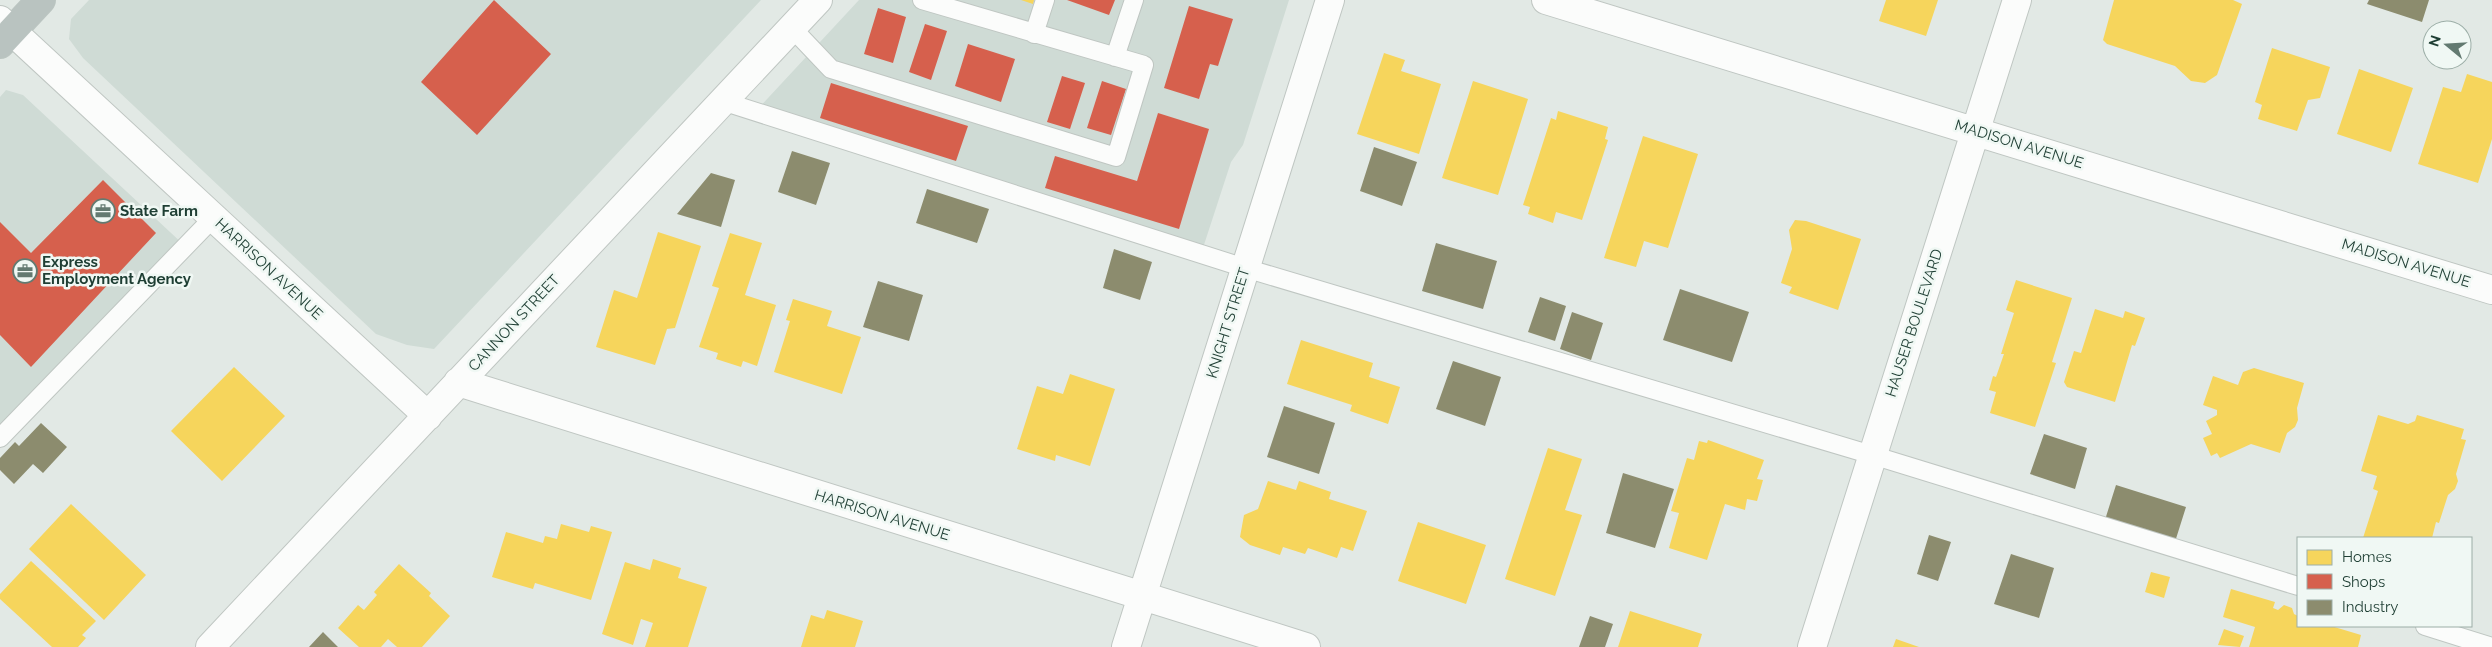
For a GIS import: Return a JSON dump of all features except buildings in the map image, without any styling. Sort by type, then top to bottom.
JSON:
[{"type":"highway","points":[[4,32],[40,0]]},
{"type":"street","name":"CANNON STREET","points":[[210,647],[818,0]]},
{"type":"street","name":"KNIGHT STREET","points":[[1126,647],[1330,0]]},
{"type":"street","name":"MADISON AVENUE","points":[[1546,0],[2492,290]]},
{"type":"street","name":"HAUSER BOULEVARD","points":[[1812,647],[2017,0]]},
{"type":"street","name":"HARRISON AVENUE","points":[[4,32],[213,218],[428,416]]},
{"type":"street","name":"HARRISON AVENUE","points":[[458,382],[1306,647]]},
{"type":"lane","points":[[792,28],[831,69],[1116,157],[1144,65],[922,0]]},
{"type":"lane","points":[[1034,34],[1045,0]]},
{"type":"lane","points":[[1115,57],[1134,0]]},
{"type":"lane","points":[[722,101],[1245,268],[1872,455],[2297,586]]},
{"type":"lane","points":[[0,438],[213,218]]},
{"type":"lane","points":[[2428,627],[2492,647]]},
{"type":"shaded area","points":[[89,0],[761,0],[434,349],[407,345],[376,334],[83,58],[69,39],[71,19]]},
{"type":"shaded area","points":[[859,0],[1289,0],[1243,145],[1231,162],[1201,254],[755,112]]},
{"type":"shaded area","points":[[6,90],[23,95],[185,246],[0,438],[0,97]]},
{"type":"place","name":"State Farm","points":[[103,211]]},
{"type":"place","name":"Express Employment Agency","points":[[25,271]]}]
